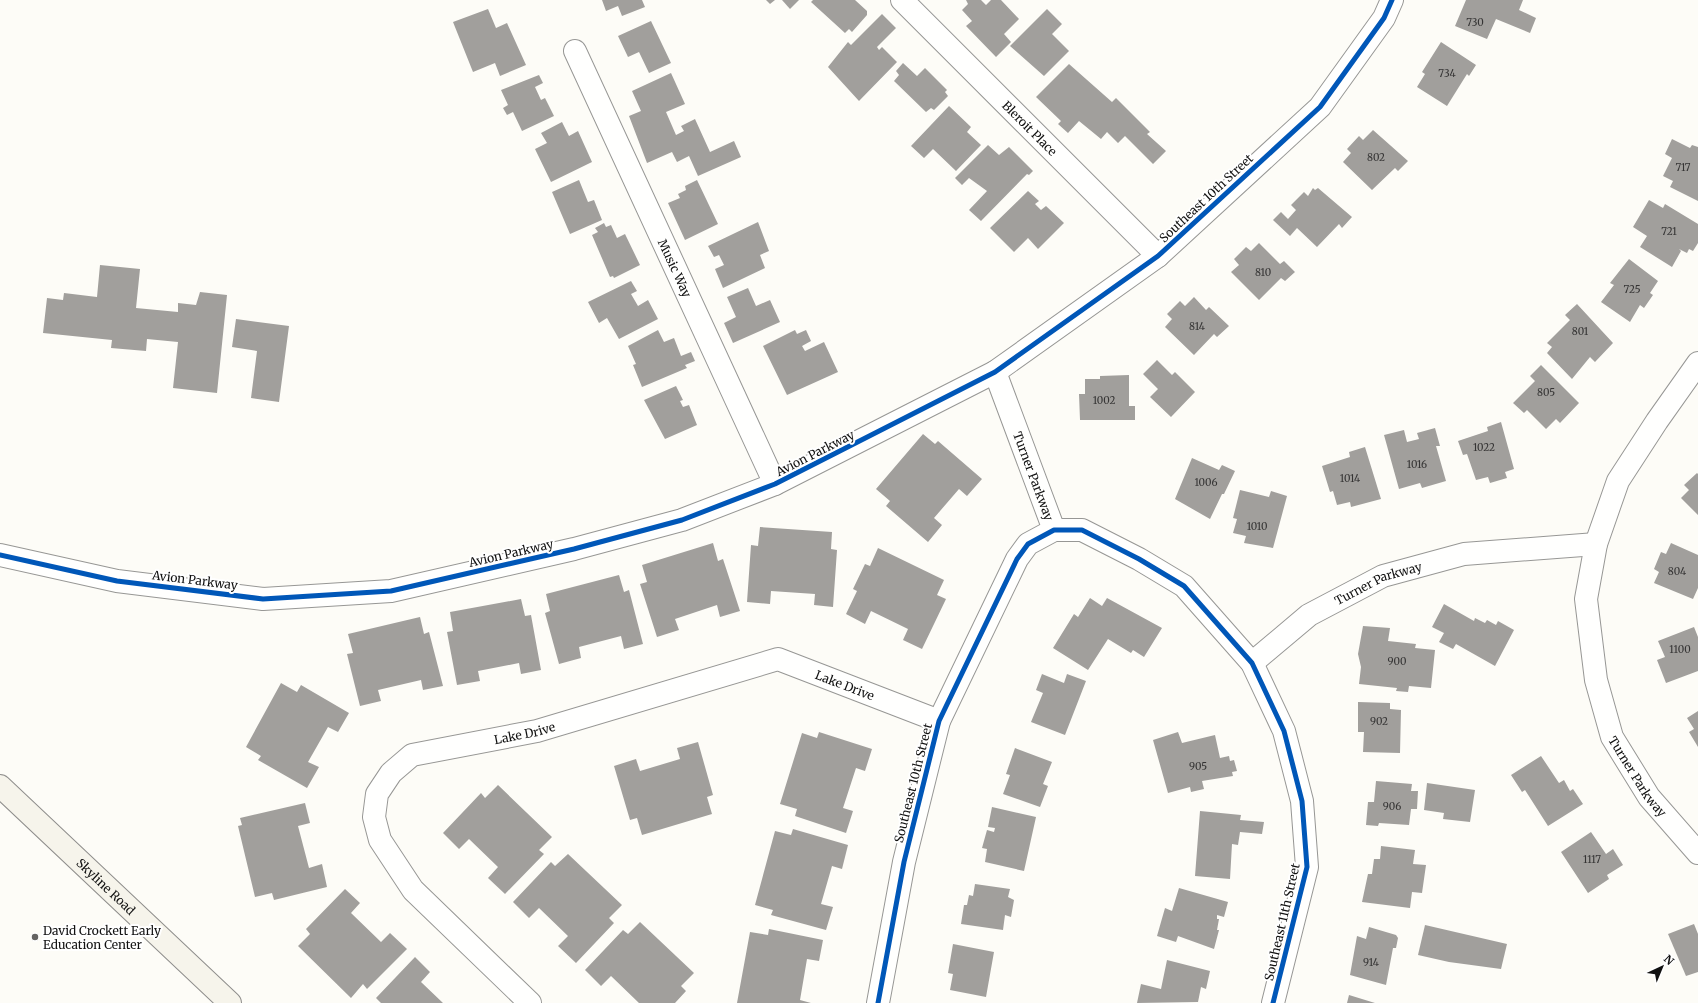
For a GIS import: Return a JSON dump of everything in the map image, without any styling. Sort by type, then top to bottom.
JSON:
[{"type":"street","name":"Bleroit Place","points":[[902,0],[1158,256]]},
{"type":"street","name":"Southeast 10th Street","points":[[995,372],[1158,256],[1320,107],[1384,18],[1392,0]]},
{"type":"street","name":"Music Way","points":[[575,51],[775,484]]},
{"type":"street","points":[[1596,544],[1618,481],[1657,421],[1698,363]]},
{"type":"street","name":"Avion Parkway","points":[[0,555],[117,581],[263,599],[391,592],[574,549],[682,520],[775,484],[995,372]]},
{"type":"street","name":"Turner Parkway","points":[[995,372],[1054,530],[1082,530],[1139,559],[1184,586],[1252,663],[1309,615],[1383,576],[1464,554],[1596,544],[1586,599],[1596,680],[1612,737],[1649,796],[1698,853]]},
{"type":"street","name":"Southeast 10th Street","points":[[878,1003],[904,862],[939,721],[1017,560],[1028,544],[1054,530]]},
{"type":"street","name":"Lake Drive","points":[[530,1003],[413,890],[380,840],[374,817],[377,794],[391,773],[412,755],[537,731],[778,659],[939,721]]},
{"type":"street","name":"Southeast 11th Street","points":[[1252,663],[1284,731],[1302,801],[1307,867],[1273,1003]]},
{"type":"street","name":"Skyline Road","points":[[0,786],[230,1003]]},
{"type":"building","points":[[602,0],[642,0],[645,7],[622,16],[618,6],[606,11]]},
{"type":"building","points":[[766,0],[775,0],[770,4]]},
{"type":"building","points":[[782,0],[799,0],[790,9]]},
{"type":"building","points":[[813,0],[855,0],[867,11],[867,15],[852,32],[849,29],[845,33],[811,2]]},
{"type":"building","points":[[966,0],[981,0],[986,5],[991,0],[1001,0],[1019,19],[1004,34],[1011,42],[996,57],[966,26],[972,21],[962,10],[968,4]]},
{"type":"building","points":[[1466,0],[1523,0],[1519,10],[1536,18],[1530,33],[1496,19],[1487,39],[1455,26]]},
{"type":"building","points":[[488,9],[496,28],[507,23],[526,65],[500,76],[495,63],[473,72],[453,22]]},
{"type":"building","points":[[1047,9],[1062,24],[1052,34],[1069,51],[1044,76],[1010,46]]},
{"type":"building","points":[[882,14],[896,28],[877,47],[879,50],[882,47],[897,62],[859,101],[828,67],[848,42],[851,45]]},
{"type":"building","points":[[651,21],[671,63],[649,73],[639,52],[628,57],[618,36]]},
{"type":"building","points":[[1441,42],[1476,65],[1469,76],[1467,74],[1447,106],[1417,87],[1425,74],[1422,72]]},
{"type":"building","points":[[903,63],[917,76],[925,68],[947,90],[945,92],[948,96],[934,110],[931,108],[926,112],[894,81],[899,75],[896,71]]},
{"type":"building","points":[[1069,64],[1112,102],[1116,98],[1150,132],[1147,134],[1166,151],[1153,164],[1125,136],[1118,143],[1107,132],[1101,139],[1079,121],[1068,133],[1058,124],[1061,121],[1036,97]]},
{"type":"building","points":[[671,73],[685,104],[666,112],[676,135],[684,131],[681,126],[695,119],[710,152],[734,141],[741,157],[698,176],[689,156],[677,162],[672,152],[647,163],[629,116],[641,111],[632,91]]},
{"type":"building","points":[[539,75],[543,83],[535,87],[541,100],[545,98],[554,116],[522,131],[513,112],[507,115],[503,108],[508,105],[501,90]]},
{"type":"building","points":[[949,106],[971,127],[967,132],[981,145],[956,171],[933,149],[924,158],[911,146]]},
{"type":"building","points":[[562,122],[569,136],[578,131],[592,162],[551,182],[535,149],[547,143],[541,133]]},
{"type":"building","points":[[1373,130],[1408,161],[1398,171],[1395,168],[1372,190],[1343,162],[1351,153],[1347,149],[1359,136],[1363,140]]},
{"type":"building","points":[[1672,139],[1690,148],[1692,145],[1698,147],[1698,201],[1670,187],[1673,181],[1663,176],[1672,158],[1665,154]]},
{"type":"building","points":[[988,145],[999,155],[1009,147],[1033,171],[1029,175],[1027,174],[981,221],[969,210],[987,191],[969,178],[962,185],[955,178]]},
{"type":"building","points":[[579,180],[588,202],[594,200],[602,220],[570,234],[552,192]]},
{"type":"building","points":[[697,180],[718,224],[685,240],[668,203],[680,198],[678,194],[686,190],[685,186]]},
{"type":"building","points":[[1313,188],[1315,190],[1318,188],[1352,217],[1342,228],[1339,224],[1317,247],[1297,228],[1290,236],[1273,220],[1281,212],[1288,219],[1296,210],[1291,205],[1304,192],[1308,196]]},
{"type":"building","points":[[1028,191],[1039,201],[1035,204],[1041,210],[1046,206],[1064,223],[1038,249],[1028,238],[1014,252],[990,228]]},
{"type":"building","points":[[1649,200],[1663,208],[1665,204],[1698,224],[1698,243],[1693,251],[1689,249],[1687,253],[1679,249],[1681,251],[1672,267],[1640,247],[1647,236],[1633,227]]},
{"type":"building","points":[[758,222],[769,251],[760,255],[765,268],[723,288],[715,269],[724,265],[719,255],[714,257],[708,246]]},
{"type":"building","points":[[604,223],[606,227],[611,225],[617,238],[625,234],[640,265],[614,278],[613,276],[610,277],[592,235],[598,232],[595,228]]},
{"type":"building","points":[[1259,243],[1280,264],[1284,261],[1295,272],[1285,281],[1281,278],[1259,300],[1231,272],[1239,265],[1234,259],[1246,247],[1251,251]]},
{"type":"building","points":[[1629,259],[1658,281],[1650,293],[1653,295],[1644,308],[1640,305],[1630,322],[1601,302],[1614,285],[1610,283]]},
{"type":"building","points":[[100,265],[140,269],[136,308],[178,312],[178,303],[196,305],[200,292],[227,295],[217,393],[173,388],[178,342],[147,339],[146,351],[111,348],[112,340],[43,333],[47,298],[63,300],[64,293],[97,297]]},
{"type":"building","points":[[631,281],[637,291],[631,294],[638,306],[648,300],[658,319],[619,339],[607,318],[599,323],[588,302]]},
{"type":"building","points":[[748,288],[756,306],[770,300],[780,322],[733,343],[724,323],[736,317],[727,297]]},
{"type":"building","points":[[1194,297],[1206,310],[1209,307],[1229,326],[1217,337],[1214,334],[1194,355],[1165,327],[1172,319],[1167,314],[1180,301],[1185,306]]},
{"type":"building","points":[[1577,304],[1613,343],[1595,362],[1590,357],[1572,379],[1547,353],[1552,347],[1547,343],[1570,320],[1565,315]]},
{"type":"building","points":[[236,319],[289,326],[279,402],[251,398],[257,351],[232,347]]},
{"type":"building","points":[[658,330],[664,342],[674,338],[681,356],[691,352],[695,361],[685,365],[687,368],[642,387],[633,365],[636,364],[628,346]]},
{"type":"building","points":[[795,330],[797,334],[806,330],[811,341],[802,346],[805,351],[824,342],[838,372],[787,395],[763,346]]},
{"type":"building","points":[[1157,360],[1172,375],[1175,372],[1195,392],[1171,417],[1150,397],[1158,389],[1143,374]]},
{"type":"building","points":[[1541,365],[1579,403],[1560,423],[1556,419],[1546,429],[1527,410],[1524,413],[1513,403],[1535,381],[1530,376]]},
{"type":"building","points":[[1129,375],[1129,406],[1135,406],[1135,420],[1080,420],[1079,394],[1085,394],[1085,379],[1100,379],[1100,376]]},
{"type":"building","points":[[676,386],[683,400],[680,401],[683,407],[689,405],[697,425],[665,439],[644,400]]},
{"type":"building","points":[[1501,422],[1514,469],[1505,472],[1507,478],[1490,483],[1488,477],[1476,480],[1467,454],[1463,455],[1458,441],[1488,431],[1487,427]]},
{"type":"building","points":[[1435,428],[1440,446],[1436,446],[1446,481],[1422,488],[1420,483],[1399,489],[1384,435],[1404,430],[1407,442],[1419,439],[1417,433]]},
{"type":"building","points":[[923,434],[935,444],[938,441],[982,479],[967,496],[959,489],[934,518],[942,525],[928,542],[886,506],[890,501],[876,489]]},
{"type":"building","points":[[1365,447],[1381,499],[1351,507],[1350,502],[1337,505],[1333,491],[1330,492],[1322,466],[1350,457],[1349,452]]},
{"type":"building","points":[[1192,458],[1219,470],[1222,465],[1235,471],[1210,519],[1175,499]]},
{"type":"building","points":[[1697,473],[1698,515],[1681,498],[1689,490],[1684,485]]},
{"type":"building","points":[[1240,490],[1269,497],[1271,491],[1287,496],[1273,548],[1244,543],[1246,536],[1233,533],[1237,519],[1233,518]]},
{"type":"building","points":[[760,527],[832,532],[831,549],[837,550],[833,607],[814,605],[815,594],[771,591],[770,604],[747,602],[751,545],[758,546]]},
{"type":"building","points":[[713,543],[718,561],[723,559],[740,611],[720,617],[717,605],[675,619],[679,630],[657,637],[640,584],[647,582],[642,565]]},
{"type":"building","points":[[1671,543],[1698,555],[1698,588],[1693,599],[1654,583],[1659,572],[1654,569],[1661,552],[1666,554]]},
{"type":"building","points":[[878,548],[944,580],[937,595],[946,599],[922,649],[903,640],[908,629],[871,611],[865,624],[846,614],[857,591],[853,589],[865,564],[870,566]]},
{"type":"building","points":[[619,575],[624,592],[629,590],[643,644],[624,649],[621,636],[579,647],[581,658],[559,664],[545,613],[550,611],[546,594]]},
{"type":"building","points":[[1090,598],[1102,606],[1107,598],[1162,628],[1144,657],[1133,650],[1131,653],[1108,639],[1088,670],[1053,648],[1074,614],[1078,617]]},
{"type":"building","points":[[521,599],[525,616],[531,615],[541,670],[521,674],[519,663],[478,671],[480,681],[457,685],[447,632],[453,631],[450,612]]},
{"type":"building","points":[[1444,604],[1474,621],[1475,618],[1485,623],[1487,620],[1496,625],[1498,621],[1514,630],[1495,666],[1456,644],[1453,649],[1439,642],[1444,633],[1432,627]]},
{"type":"building","points":[[420,617],[424,634],[429,632],[443,686],[423,690],[421,680],[378,690],[381,701],[360,706],[347,654],[353,653],[348,634]]},
{"type":"building","points":[[1363,626],[1390,628],[1388,641],[1416,644],[1415,648],[1435,650],[1431,688],[1409,686],[1408,692],[1396,691],[1397,688],[1359,684],[1361,667],[1358,654]]},
{"type":"building","points":[[1694,627],[1698,637],[1698,671],[1666,683],[1657,660],[1665,657],[1658,641]]},
{"type":"building","points":[[1042,674],[1064,683],[1067,674],[1086,681],[1065,735],[1031,722],[1043,693],[1036,690]]},
{"type":"building","points":[[281,683],[297,692],[301,685],[349,713],[338,732],[328,727],[308,762],[319,767],[307,788],[258,760],[261,756],[246,747]]},
{"type":"building","points":[[1358,702],[1390,703],[1390,709],[1401,710],[1400,753],[1363,752],[1364,732],[1358,732]]},
{"type":"building","points":[[1698,711],[1698,747],[1689,732],[1694,729],[1687,718]]},
{"type":"building","points":[[819,732],[872,749],[865,771],[856,768],[843,808],[853,811],[846,833],[795,816],[797,809],[780,804],[802,733],[817,738]]},
{"type":"building","points":[[1178,732],[1182,743],[1215,735],[1220,758],[1229,756],[1230,761],[1234,760],[1237,771],[1232,772],[1233,776],[1202,781],[1204,789],[1191,792],[1190,787],[1168,793],[1153,740]]},
{"type":"building","points":[[698,742],[713,795],[707,797],[712,814],[642,835],[637,818],[630,820],[614,766],[636,759],[640,771],[680,759],[677,748]]},
{"type":"building","points":[[1015,748],[1052,762],[1043,784],[1048,786],[1040,807],[1003,794],[1010,775],[1006,774]]},
{"type":"building","points":[[1541,756],[1559,783],[1564,780],[1570,791],[1573,789],[1583,804],[1548,826],[1525,790],[1522,792],[1511,775]]},
{"type":"building","points":[[1376,781],[1412,784],[1411,791],[1418,791],[1417,809],[1411,809],[1409,825],[1379,823],[1378,826],[1366,825],[1368,802],[1374,802]]},
{"type":"building","points":[[1427,783],[1475,790],[1470,822],[1443,819],[1444,813],[1424,810]]},
{"type":"building","points":[[498,785],[552,837],[539,850],[544,854],[505,894],[488,878],[498,867],[469,839],[459,849],[443,833],[481,793],[485,798]]},
{"type":"building","points":[[305,803],[310,823],[298,826],[309,868],[322,864],[327,887],[274,900],[272,893],[255,897],[238,826],[242,825],[240,818]]},
{"type":"building","points":[[992,807],[1036,817],[1024,871],[985,862],[987,849],[982,848],[987,830],[994,832],[995,828],[988,827]]},
{"type":"building","points":[[1200,811],[1241,815],[1240,820],[1264,822],[1262,834],[1240,832],[1238,845],[1232,844],[1230,879],[1195,876]]},
{"type":"building","points":[[793,829],[848,845],[842,869],[832,866],[821,904],[833,907],[826,930],[771,915],[773,910],[755,905],[775,831],[791,835]]},
{"type":"building","points":[[1591,832],[1606,854],[1613,849],[1623,865],[1607,875],[1609,879],[1588,893],[1561,852]]},
{"type":"building","points":[[1381,846],[1415,850],[1413,864],[1426,865],[1422,893],[1412,892],[1410,908],[1362,902],[1368,874],[1372,874],[1374,859],[1380,859]]},
{"type":"building","points":[[568,854],[622,905],[609,918],[614,923],[576,963],[558,946],[568,936],[539,908],[529,918],[513,902],[551,862],[555,866]]},
{"type":"building","points":[[975,884],[1010,889],[1008,897],[1014,900],[1011,917],[1005,915],[1003,930],[961,924],[964,905],[967,905],[969,895],[973,896]]},
{"type":"building","points":[[1179,888],[1228,902],[1224,917],[1217,915],[1217,919],[1219,919],[1217,930],[1219,930],[1214,949],[1178,936],[1176,942],[1157,936],[1165,908],[1172,911]]},
{"type":"building","points":[[345,889],[360,903],[351,913],[381,942],[390,933],[407,949],[367,989],[363,984],[351,998],[298,946],[310,934],[306,929]]},
{"type":"building","points":[[640,922],[694,973],[681,986],[686,991],[675,1003],[639,1003],[611,976],[601,986],[585,970],[623,930],[628,934]]},
{"type":"building","points":[[1694,924],[1698,934],[1698,972],[1686,976],[1668,934]]},
{"type":"building","points":[[1425,925],[1507,944],[1501,969],[1449,962],[1418,955]]},
{"type":"building","points":[[1369,927],[1396,935],[1398,938],[1396,948],[1393,948],[1386,985],[1350,975],[1357,936],[1366,939]]},
{"type":"building","points":[[769,929],[823,940],[819,961],[807,959],[800,1000],[811,1003],[737,1003],[750,932],[768,935]]},
{"type":"building","points":[[953,944],[994,952],[986,997],[950,990],[953,974],[948,973]]},
{"type":"building","points":[[415,957],[430,972],[421,982],[443,1003],[381,1003],[376,998]]},
{"type":"building","points":[[1167,960],[1210,971],[1206,989],[1201,987],[1198,1002],[1137,1003],[1141,984],[1161,989]]},
{"type":"building","points":[[1349,995],[1375,1003],[1347,1003]]},
{"type":"cycle path","points":[[0,555],[117,581],[263,599],[391,591],[574,549],[682,520],[775,484],[995,372],[1158,256],[1320,107],[1384,18],[1392,0]]},
{"type":"cycle path","points":[[878,1003],[904,862],[939,721],[1017,559],[1028,544],[1054,530],[1082,530],[1139,559],[1184,586],[1252,663],[1284,731],[1302,801],[1307,867],[1273,1003]]},
{"type":"place","name":"David Crockett Early Education Center","points":[[35,937]]}]
